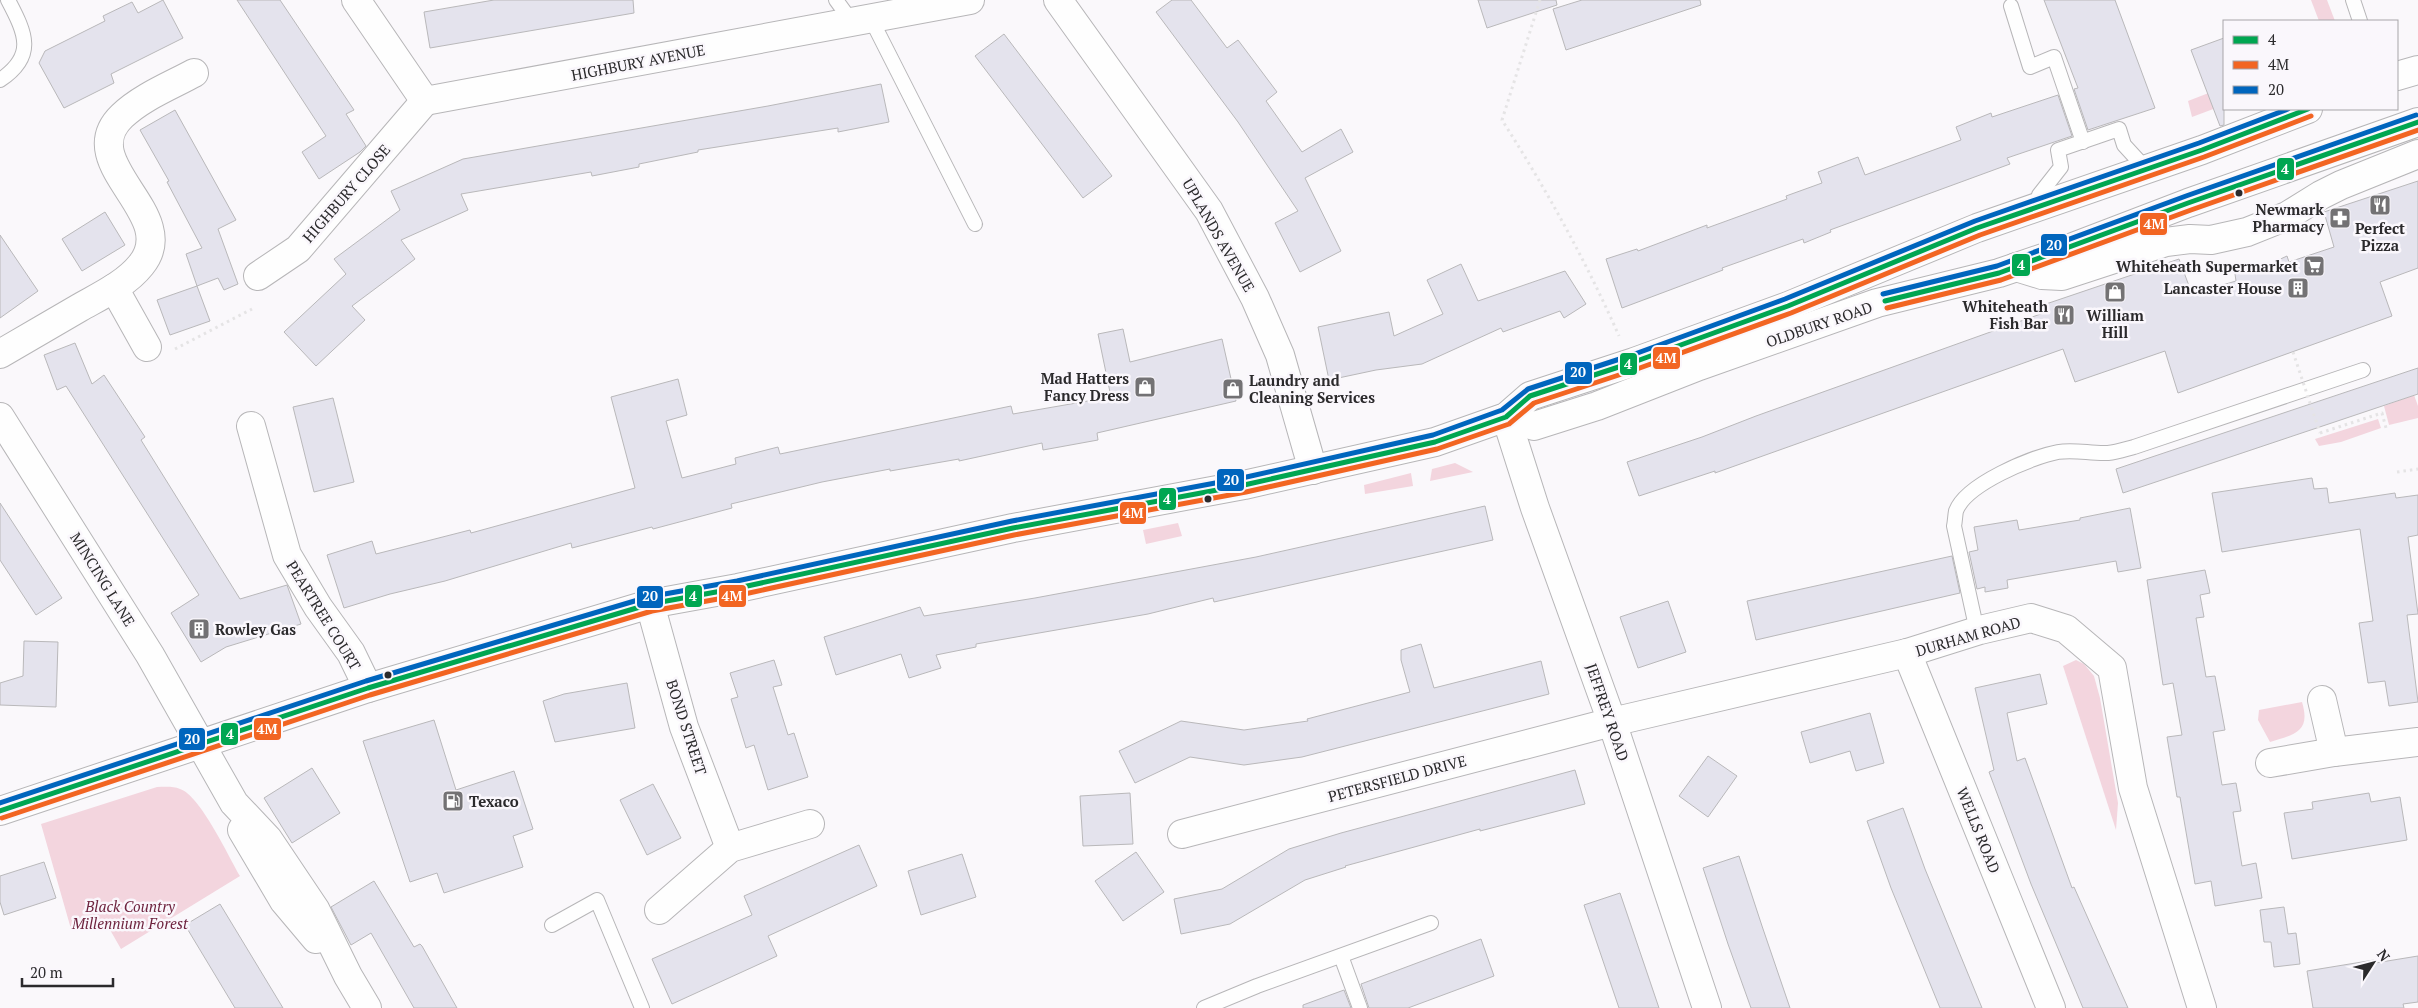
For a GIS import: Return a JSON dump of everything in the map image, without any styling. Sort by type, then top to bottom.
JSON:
[{"type":"street","points":[[356,0],[425,101]]},
{"type":"street","name":"HIGHBURY AVENUE","points":[[425,101],[970,0]]},
{"type":"street","name":"UPLANDS AVENUE","points":[[1058,0],[1209,211],[1255,298],[1280,355],[1313,470]]},
{"type":"street","points":[[2398,76],[2418,70]]},
{"type":"street","points":[[0,354],[114,288],[142,265],[150,249],[151,227],[109,156],[108,137],[121,117],[140,102],[194,73]]},
{"type":"street","name":"HIGHBURY CLOSE","points":[[258,276],[298,249],[425,101]]},
{"type":"street","name":"OLDBURY ROAD","points":[[0,810],[368,688],[650,604],[738,588],[1013,528],[1188,496],[1435,442],[1506,417],[1530,396],[1788,306],[1977,228],[2202,150],[2305,110]]},
{"type":"street","name":"OLDBURY ROAD","points":[[1506,417],[1534,426],[1606,402],[1699,366],[1877,303],[2016,266],[2418,122]]},
{"type":"street","points":[[2016,266],[2042,275],[2062,276],[2166,242],[2190,239],[2211,240],[2247,232],[2287,216],[2321,194],[2418,154]]},
{"type":"street","points":[[114,288],[158,346]]},
{"type":"street","name":"MINCING LANE","points":[[0,417],[111,592],[201,743],[234,803],[238,824],[284,901],[348,976],[367,1008]]},
{"type":"street","name":"JEFFREY ROAD","points":[[1506,417],[1535,508],[1612,722],[1707,1008]]},
{"type":"street","name":"PEARTREE COURT","points":[[251,426],[287,555],[318,606],[351,652],[368,688]]},
{"type":"street","name":"BOND STREET","points":[[650,604],[684,727],[730,848]]},
{"type":"street","name":"DURHAM ROAD","points":[[1612,722],[1907,653],[1977,631],[2031,618],[2066,629],[2112,668],[2133,788],[2202,1008]]},
{"type":"street","name":"WELLS ROAD","points":[[1907,653],[2051,1008]]},
{"type":"street","points":[[2322,700],[2334,752]]},
{"type":"street","name":"PETERSFIELD DRIVE","points":[[1182,834],[1612,722]]},
{"type":"street","points":[[2270,763],[2334,752],[2418,742]]},
{"type":"street","points":[[659,910],[730,848],[810,824]]},
{"type":"lane","points":[[0,80],[13,71],[24,55],[23,32],[8,0]]},
{"type":"lane","points":[[836,0],[861,20],[975,224]]},
{"type":"lane","points":[[2353,0],[2360,20]]},
{"type":"lane","points":[[2011,6],[2030,66],[2054,57],[2083,142]]},
{"type":"lane","points":[[2036,206],[2040,195],[2061,167],[2058,150],[2119,129],[2124,145],[2146,169]]},
{"type":"lane","points":[[1977,631],[1954,526],[1957,510],[1973,492],[1992,478],[2021,464],[2058,452],[2082,450],[2108,453],[2134,447],[2363,370]]},
{"type":"lane","points":[[552,925],[597,900],[642,1008]]},
{"type":"lane","points":[[1204,1008],[1257,986],[1431,923]]},
{"type":"lane","points":[[1340,956],[1360,1008]]},
{"type":"path","points":[[1540,0],[1502,120],[1534,170],[1598,288],[1629,363]]},
{"type":"path","points":[[158,346],[174,350],[252,310]]},
{"type":"path","points":[[2293,352],[2320,433],[2382,413],[2386,428]]},
{"type":"path","points":[[2397,472],[2418,469]]},
{"type":"green space","points":[[2311,0],[2327,0],[2335,20],[2319,20]]},
{"type":"green space","points":[[2223,87],[2223,105],[2192,117],[2188,101]]},
{"type":"green space","points":[[2414,395],[2418,406],[2418,418],[2389,425],[2384,406]]},
{"type":"green space","points":[[2378,419],[2381,428],[2341,442],[2319,446],[2315,439]]},
{"type":"green space","points":[[1455,463],[1473,472],[1430,481],[1432,469]]},
{"type":"green space","points":[[1411,473],[1413,486],[1365,494],[1364,485]]},
{"type":"green space","points":[[1178,523],[1182,536],[1146,544],[1143,530]]},
{"type":"green space","points":[[2076,660],[2084,664],[2094,676],[2100,698],[2118,803],[2116,830],[2063,666]]},
{"type":"green space","points":[[2302,702],[2304,720],[2299,730],[2287,737],[2270,742],[2258,720],[2259,710]]},
{"type":"green space","name":"Black Country Millennium Forest","points":[[157,787],[180,789],[196,802],[205,814],[240,876],[121,949],[105,921],[71,929],[41,824]]},
{"type":"building","points":[[163,0],[183,38],[111,74],[114,83],[64,108],[39,63],[45,51],[105,21],[103,16],[132,2],[138,13]]},
{"type":"building","points":[[237,0],[280,0],[354,110],[346,114],[366,146],[319,179],[302,152],[326,136]]},
{"type":"building","points":[[494,0],[633,0],[634,13],[430,48],[424,12]]},
{"type":"building","points":[[1172,0],[1191,0],[1227,48],[1238,40],[1277,92],[1266,101],[1302,152],[1341,129],[1353,152],[1305,178],[1341,251],[1300,272],[1275,223],[1298,211],[1238,122],[1156,12]]},
{"type":"building","points":[[1478,0],[1556,0],[1557,5],[1487,28]]},
{"type":"building","points":[[1582,0],[1700,0],[1701,5],[1566,50],[1553,9]]},
{"type":"building","points":[[2044,0],[2115,0],[2155,108],[2088,130],[2074,89],[2078,88]]},
{"type":"building","points":[[1004,34],[1112,176],[1083,198],[975,56]]},
{"type":"building","points":[[2223,38],[2224,125],[2220,126],[2191,50]]},
{"type":"building","points":[[881,84],[889,122],[838,132],[838,128],[698,150],[698,152],[639,164],[639,167],[592,176],[591,172],[461,194],[468,210],[401,240],[415,259],[352,306],[365,320],[316,366],[284,332],[346,274],[334,259],[400,210],[391,191],[463,159],[768,106]]},
{"type":"building","points":[[2058,95],[2072,136],[2007,158],[2010,164],[1830,230],[1831,232],[1804,243],[1803,239],[1722,268],[1723,270],[1622,308],[1606,259],[1637,249],[1638,251],[1707,225],[1707,228],[1787,199],[1786,196],[1822,183],[1818,172],[1858,157],[1865,175],[1961,140],[1956,127],[1991,113],[1992,117]]},
{"type":"building","points":[[175,110],[236,220],[218,229],[238,284],[224,290],[218,278],[197,286],[186,254],[202,248],[167,182],[169,181],[140,130]]},
{"type":"building","name":"Lancaster House","points":[[2418,181],[2418,268],[2380,282],[2392,316],[2178,393],[2165,351],[2075,382],[2063,349],[1715,473],[1715,471],[1639,496],[1627,462],[1702,437],[2049,311],[2046,304],[2179,259],[2192,294],[2236,281],[2235,274],[2263,267],[2287,256],[2289,262],[2334,247],[2324,212]]},
{"type":"building","points":[[105,212],[125,245],[82,271],[62,239]]},
{"type":"building","points":[[0,235],[38,291],[0,318]]},
{"type":"building","points":[[1461,264],[1478,301],[1565,271],[1586,304],[1564,318],[1560,311],[1503,332],[1501,328],[1422,364],[1376,370],[1329,380],[1318,327],[1389,312],[1394,336],[1443,314],[1427,280]]},
{"type":"building","points":[[197,286],[210,321],[170,335],[157,300]]},
{"type":"building","points":[[1123,329],[1130,362],[1222,339],[1236,401],[1097,433],[1098,440],[1043,450],[1042,443],[959,461],[959,459],[890,471],[890,469],[822,482],[731,504],[732,508],[653,529],[652,527],[572,548],[571,543],[445,581],[390,594],[344,608],[327,555],[372,541],[376,554],[470,530],[471,533],[635,488],[611,397],[678,379],[687,415],[666,421],[682,478],[736,464],[735,458],[778,447],[780,454],[1011,406],[1013,414],[1111,397],[1098,334]]},
{"type":"building","points":[[75,343],[92,384],[104,375],[145,437],[141,440],[240,599],[287,585],[301,624],[226,647],[201,662],[171,613],[199,595],[66,386],[57,390],[44,355]]},
{"type":"building","points":[[2418,368],[2418,394],[2123,493],[2116,469]]},
{"type":"building","points":[[333,398],[354,482],[314,492],[293,407]]},
{"type":"building","points":[[2312,478],[2314,489],[2327,488],[2329,503],[2395,493],[2396,498],[2418,495],[2418,535],[2408,537],[2418,614],[2407,615],[2418,702],[2389,706],[2385,681],[2368,683],[2359,623],[2373,621],[2360,529],[2222,552],[2212,493]]},
{"type":"building","points":[[0,503],[62,598],[36,615],[0,560]]},
{"type":"building","points":[[1485,506],[1493,540],[1214,602],[1213,598],[1148,614],[976,644],[976,647],[936,655],[941,668],[909,678],[901,654],[836,675],[824,637],[920,607],[924,616],[1035,598],[1256,557]]},
{"type":"building","points":[[2130,508],[2141,568],[2118,572],[2116,561],[2007,580],[2008,588],[1985,592],[1985,587],[1977,589],[1969,552],[1978,550],[1974,527],[2017,520],[2019,530],[2080,520],[2080,518]]},
{"type":"building","points":[[1952,556],[1960,593],[1756,640],[1747,601]]},
{"type":"building","points":[[2205,570],[2210,593],[2200,595],[2204,617],[2196,618],[2206,677],[2215,676],[2225,730],[2213,732],[2222,785],[2236,783],[2241,811],[2233,812],[2242,866],[2256,863],[2262,898],[2215,906],[2211,881],[2195,884],[2180,797],[2177,797],[2167,737],[2182,735],[2173,683],[2163,685],[2147,580]]},
{"type":"building","points":[[1668,601],[1686,652],[1638,668],[1620,617]]},
{"type":"building","points":[[24,641],[58,642],[56,707],[0,705],[0,683],[23,676]]},
{"type":"building","points":[[1421,644],[1434,688],[1541,661],[1549,694],[1302,757],[1244,765],[1190,757],[1135,783],[1119,751],[1181,721],[1244,730],[1308,721],[1307,719],[1410,692],[1401,660],[1401,650]]},
{"type":"building","points":[[774,660],[782,685],[773,687],[788,735],[794,733],[808,777],[768,790],[754,745],[746,748],[731,699],[738,697],[730,673]]},
{"type":"building","points":[[2040,674],[2047,704],[2007,713],[2017,761],[2025,758],[2072,888],[2074,887],[2128,1008],[2083,1008],[2031,884],[1989,772],[1994,770],[1975,688]]},
{"type":"building","points":[[627,683],[635,728],[555,742],[543,701],[564,694]]},
{"type":"building","points":[[1870,713],[1884,763],[1856,771],[1850,751],[1810,763],[1801,732]]},
{"type":"building","name":"Texaco","points":[[434,720],[456,790],[514,771],[533,829],[513,836],[523,867],[444,893],[437,873],[410,882],[363,741]]},
{"type":"building","points":[[1708,756],[1737,776],[1708,817],[1679,796]]},
{"type":"building","points":[[312,768],[340,813],[292,843],[264,798]]},
{"type":"building","points":[[1575,770],[1585,804],[1480,831],[1480,829],[1345,866],[1305,880],[1230,924],[1181,934],[1174,899],[1222,889],[1289,849],[1341,833]]},
{"type":"building","points":[[653,784],[681,838],[647,855],[620,800]]},
{"type":"building","points":[[1130,793],[1133,844],[1083,846],[1080,796]]},
{"type":"building","points":[[2369,793],[2371,802],[2400,797],[2407,840],[2292,859],[2284,813],[2313,809],[2312,802]]},
{"type":"building","points":[[1903,808],[1925,869],[1982,1008],[1940,1008],[1891,888],[1867,821]]},
{"type":"building","points":[[859,845],[877,886],[768,936],[777,956],[672,1004],[652,959],[752,915],[744,896]]},
{"type":"building","points":[[1136,852],[1164,892],[1123,921],[1095,881]]},
{"type":"building","points":[[962,854],[976,897],[921,915],[908,871]]},
{"type":"building","points":[[1739,856],[1790,1008],[1751,1008],[1728,944],[1703,868]]},
{"type":"building","points":[[44,862],[56,898],[4,915],[0,902],[0,876]]},
{"type":"building","points":[[374,881],[414,947],[420,944],[422,946],[457,1008],[414,1008],[371,933],[351,945],[331,907]]},
{"type":"building","points":[[1620,893],[1659,1008],[1619,1008],[1584,905]]},
{"type":"building","points":[[220,904],[283,1008],[235,1008],[185,925]]},
{"type":"building","points":[[2284,907],[2288,934],[2296,933],[2300,964],[2274,967],[2271,942],[2264,942],[2260,910]]},
{"type":"building","points":[[1481,939],[1494,976],[1408,1008],[1369,1008],[1361,984]]},
{"type":"building","points":[[2418,956],[2418,1002],[2403,1004],[2404,1008],[2313,1008],[2307,971],[2374,960],[2375,963]]},
{"type":"building","points":[[1344,990],[1351,1008],[1303,1008],[1303,1005]]},
{"type":"transit line","name":"20","points":[[0,803],[366,681],[648,597],[737,581],[1012,521],[1242,478],[1433,435],[1502,410],[1528,389],[1632,355],[1785,299],[1975,221],[2199,143],[2285,110]]},
{"type":"transit line","name":"4","points":[[0,811],[368,688],[650,604],[738,588],[1013,528],[1244,485],[1435,442],[1506,417],[1530,396],[1634,362],[1788,306],[1977,228],[2202,150],[2305,110]]},
{"type":"transit line","name":"20","points":[[1883,294],[1997,266],[2186,196],[2416,115]]},
{"type":"transit line","name":"4M","points":[[2,818],[370,695],[652,611],[740,595],[1014,535],[1246,492],[1437,449],[1509,424],[1534,403],[1637,369],[1791,313],[1980,235],[2204,157],[2311,116]]},
{"type":"transit line","name":"4","points":[[1885,301],[1999,273],[2188,203],[2418,122]]},
{"type":"transit line","name":"4M","points":[[1887,308],[2001,280],[2191,210],[2418,130]]},
{"type":"place","name":"Perfect Pizza","points":[[2380,205]]},
{"type":"place","name":"Newmark Pharmacy","points":[[2340,218]]},
{"type":"place","name":"Whiteheath Supermarket","points":[[2314,266]]},
{"type":"place","name":"Lancaster House","points":[[2298,288]]},
{"type":"place","name":"William Hill","points":[[2115,292]]},
{"type":"place","name":"Whiteheath Fish Bar","points":[[2064,315]]},
{"type":"place","name":"Mad Hatters Fancy Dress","points":[[1145,387]]},
{"type":"place","name":"Laundry and Cleaning Services","points":[[1233,389]]},
{"type":"place","name":"Rowley Gas","points":[[199,629]]},
{"type":"place","name":"Texaco","points":[[453,801]]}]
